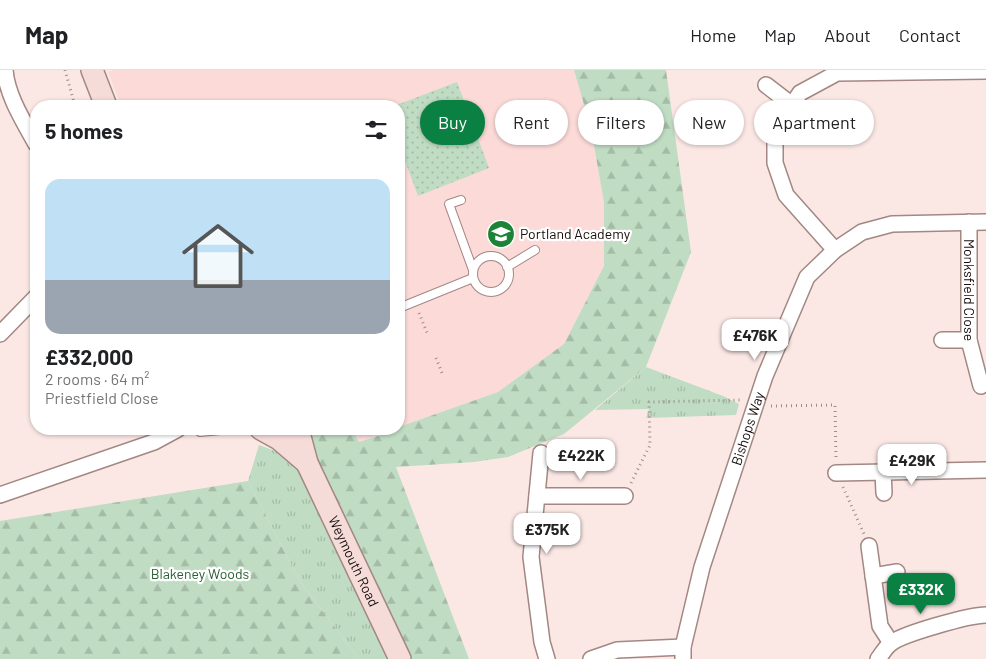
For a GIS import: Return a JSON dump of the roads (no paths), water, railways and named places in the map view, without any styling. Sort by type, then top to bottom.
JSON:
[{"type":"street","points":[[92,70],[104,100]]},
{"type":"street","points":[[795,100],[800,93],[837,73],[986,70]]},
{"type":"street","points":[[3,75],[18,111],[30,133]]},
{"type":"street","points":[[766,85],[786,100]]},
{"type":"street","points":[[775,145],[775,163],[786,196],[834,250]]},
{"type":"street","name":"Monksfield Close","points":[[969,222],[969,340],[981,386]]},
{"type":"street","name":"Bishops Way","points":[[683,653],[702,567],[756,403],[765,376],[807,277],[834,250],[862,232],[892,224],[986,222]]},
{"type":"street","points":[[0,334],[30,303]]},
{"type":"street","points":[[942,340],[969,340]]},
{"type":"street","points":[[0,495],[154,442],[167,435]]},
{"type":"street","name":"Weymouth Road","points":[[272,435],[307,463]]},
{"type":"street","name":"Weymouth Road","points":[[300,435],[307,463],[400,659]]},
{"type":"street","points":[[541,453],[531,557],[542,642],[547,659]]},
{"type":"street","points":[[836,472],[986,470]]},
{"type":"street","points":[[883,471],[884,493]]},
{"type":"street","points":[[537,496],[625,496]]},
{"type":"street","points":[[869,546],[880,626],[891,643]]},
{"type":"street","points":[[873,576],[896,572]]},
{"type":"street","points":[[878,659],[891,643],[956,620],[974,615],[986,615]]},
{"type":"street","points":[[591,659],[617,650],[683,653]]},
{"type":"lane","points":[[405,305],[474,274],[480,260],[491,256],[501,259],[507,267],[508,278],[506,282],[496,291],[483,290],[476,283],[474,274],[449,204],[460,200]]},
{"type":"lane","points":[[507,267],[535,250]]},
{"type":"place","name":"Portland Academy","points":[[501,234]]},
{"type":"park label","name":"Blakeney Woods","points":[[200,574]]}]
